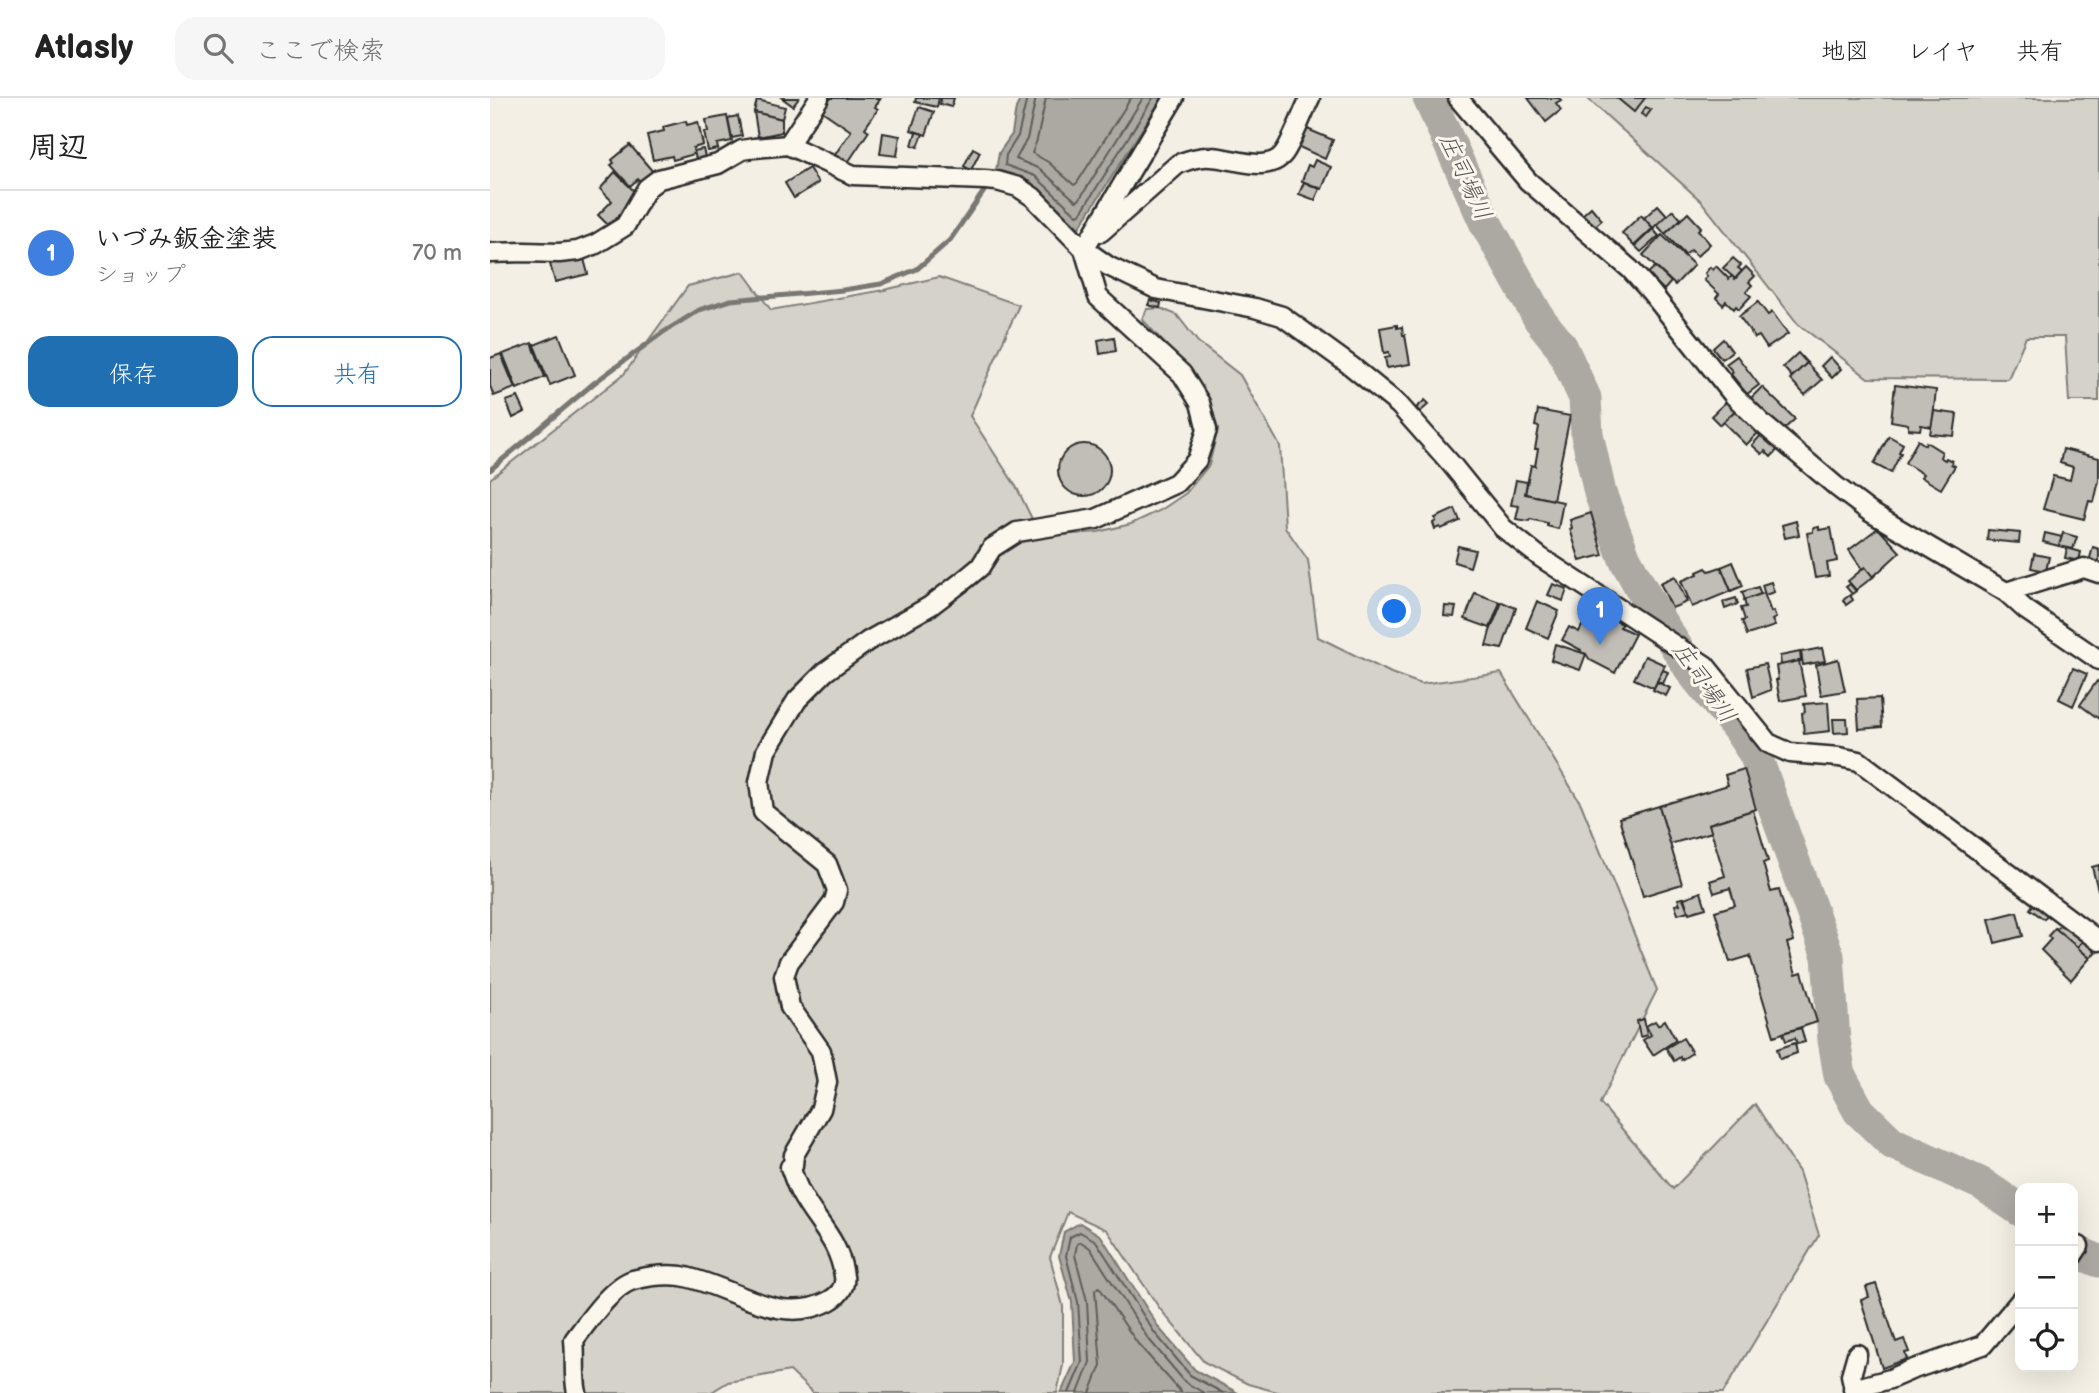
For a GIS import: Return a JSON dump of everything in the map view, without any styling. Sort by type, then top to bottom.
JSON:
[{"type":"street","points":[[788,145],[819,98]]},
{"type":"street","points":[[577,1393],[573,1374],[573,1340],[601,1304],[629,1281],[663,1274],[684,1277],[775,1308],[802,1310],[819,1306],[838,1296],[842,1288],[845,1280],[837,1247],[800,1192],[790,1167],[793,1165],[794,1155],[821,1109],[827,1082],[821,1051],[790,1007],[784,976],[789,962],[834,902],[837,890],[827,864],[763,812],[759,782],[766,751],[797,700],[825,672],[868,641],[930,606],[980,567],[992,548],[1017,533],[1096,519],[1176,483],[1197,460],[1207,430],[1200,403],[1182,374],[1098,297],[1083,249],[1174,98]]},
{"type":"street","points":[[1083,249],[1178,164],[1209,156],[1255,164],[1272,163],[1283,154],[1310,98]]},
{"type":"street","points":[[1458,98],[1528,181],[1630,269],[1734,396],[1764,425],[1870,512],[2006,592],[2026,610],[2099,660]]},
{"type":"street","points":[[491,255],[524,251],[559,253],[578,251],[596,244],[625,226],[647,188],[659,180],[718,164],[742,150],[788,145],[853,175],[991,181],[1018,187],[1033,197],[1083,249],[1108,266],[1157,289],[1255,308],[1282,316],[1399,405],[1503,528],[1540,557],[1705,665],[1769,743],[1790,753],[1859,761],[2099,941]]},
{"type":"street","points":[[2006,592],[2084,568],[2099,573]]},
{"type":"street","points":[[1857,1354],[1850,1375],[1854,1391],[1983,1345],[2015,1307]]},
{"type":"shaded area","points":[[1587,98],[2099,98],[2099,401],[2069,401],[2065,337],[2026,337],[2008,379],[1868,378],[1798,324],[1701,201]]},
{"type":"shaded area","points":[[743,272],[771,310],[884,290],[939,277],[1019,305],[970,416],[1017,488],[1033,521],[1061,535],[1098,532],[1131,524],[1161,510],[1186,493],[1209,465],[1218,428],[1192,373],[1142,319],[1147,309],[1160,308],[1177,315],[1198,342],[1240,375],[1280,446],[1285,527],[1308,560],[1318,637],[1391,673],[1421,684],[1501,673],[1581,804],[1657,990],[1600,1103],[1673,1189],[1755,1104],[1799,1172],[1819,1235],[1723,1393],[1281,1393],[1248,1384],[1204,1362],[1160,1309],[1107,1230],[1068,1212],[1050,1257],[1063,1306],[1063,1365],[1057,1393],[813,1393],[790,1371],[728,1382],[710,1393],[490,1393],[490,479],[624,374],[688,286]]},
{"type":"water","points":[[1021,98],[1162,98],[1079,228],[1031,182],[996,170],[999,153],[1012,134],[1016,108]]},
{"type":"water","points":[[1080,1223],[1101,1236],[1159,1328],[1195,1370],[1238,1393],[1061,1393],[1075,1362],[1072,1302],[1059,1256],[1064,1232]]},
{"type":"building","points":[[782,98],[799,98],[793,106]]},
{"type":"building","points":[[831,98],[881,98],[875,107],[878,109],[865,128],[869,131],[847,164],[834,156],[851,131],[822,111]]},
{"type":"building","points":[[916,98],[939,98],[937,107],[915,102]]},
{"type":"building","points":[[941,98],[954,98],[951,107],[940,104]]},
{"type":"building","points":[[1528,98],[1559,98],[1561,100],[1556,103],[1561,110],[1546,122]]},
{"type":"building","points":[[1617,98],[1645,98],[1634,112]]},
{"type":"building","points":[[757,100],[785,107],[782,119],[754,112]]},
{"type":"building","points":[[919,107],[934,112],[926,135],[911,130]]},
{"type":"building","points":[[1646,107],[1651,110],[1646,117],[1641,114]]},
{"type":"building","points":[[754,112],[782,119],[782,132],[758,137]]},
{"type":"building","points":[[727,116],[732,141],[717,144],[718,149],[708,151],[704,132],[708,132],[706,120]]},
{"type":"building","points":[[738,116],[742,136],[732,138],[728,118]]},
{"type":"building","points":[[686,121],[687,125],[698,122],[703,145],[693,148],[694,154],[673,160],[672,156],[653,160],[647,135],[664,131],[663,127]]},
{"type":"building","points":[[1305,128],[1333,140],[1325,159],[1297,146]]},
{"type":"building","points":[[916,132],[923,134],[918,147],[912,145]]},
{"type":"building","points":[[883,133],[900,136],[897,156],[880,154]]},
{"type":"building","points":[[630,145],[654,173],[642,183],[638,179],[630,186],[611,165],[614,163],[612,160]]},
{"type":"building","points":[[973,148],[980,152],[971,170],[964,166]]},
{"type":"building","points":[[703,149],[705,157],[696,159],[694,151]]},
{"type":"building","points":[[1315,160],[1331,167],[1322,189],[1302,181],[1308,165],[1312,167]]},
{"type":"building","points":[[809,168],[818,183],[794,198],[785,183]]},
{"type":"building","points":[[615,172],[635,192],[630,197],[633,199],[627,208],[609,226],[598,215],[612,201],[600,189]]},
{"type":"building","points":[[1304,182],[1320,189],[1315,200],[1299,194]]},
{"type":"building","points":[[1658,205],[1667,215],[1653,228],[1644,218]]},
{"type":"building","points":[[1591,207],[1602,220],[1593,228],[1581,216]]},
{"type":"building","points":[[1673,210],[1681,219],[1665,234],[1657,225]]},
{"type":"building","points":[[1688,213],[1701,227],[1698,230],[1710,244],[1697,256],[1691,250],[1685,255],[1665,234]]},
{"type":"building","points":[[1641,215],[1653,228],[1634,246],[1622,233]]},
{"type":"building","points":[[1653,229],[1659,236],[1641,252],[1635,246]]},
{"type":"building","points":[[1662,235],[1694,265],[1675,285],[1643,255]]},
{"type":"building","points":[[583,255],[588,274],[555,282],[550,264]]},
{"type":"building","points":[[1733,258],[1741,265],[1738,268],[1742,271],[1735,279],[1723,268]]},
{"type":"building","points":[[1716,266],[1729,279],[1732,276],[1735,279],[1746,267],[1755,276],[1749,282],[1752,285],[1746,292],[1751,296],[1739,309],[1736,306],[1734,309],[1726,301],[1723,305],[1716,298],[1719,294],[1704,280],[1710,267],[1713,270]]},
{"type":"building","points":[[1655,267],[1671,282],[1664,290],[1647,274]]},
{"type":"building","points":[[1150,300],[1161,303],[1160,308],[1148,305]]},
{"type":"building","points":[[1758,302],[1768,315],[1772,312],[1788,334],[1767,348],[1759,336],[1755,338],[1739,316]]},
{"type":"building","points":[[1397,325],[1397,328],[1402,327],[1405,335],[1410,364],[1387,368],[1385,358],[1390,357],[1389,352],[1384,353],[1380,328]]},
{"type":"building","points":[[559,335],[575,375],[550,385],[534,345]]},
{"type":"building","points":[[1114,337],[1116,351],[1100,354],[1098,340]]},
{"type":"building","points":[[1723,339],[1732,351],[1722,359],[1713,348]]},
{"type":"building","points":[[532,343],[545,377],[517,389],[503,354]]},
{"type":"building","points":[[1798,353],[1807,363],[1792,377],[1783,367]]},
{"type":"building","points":[[501,354],[515,388],[494,396],[490,386],[490,358]]},
{"type":"building","points":[[1737,356],[1759,385],[1747,394],[1726,364]]},
{"type":"building","points":[[1830,357],[1841,369],[1832,378],[1821,366]]},
{"type":"building","points":[[1807,363],[1822,380],[1805,395],[1790,379]]},
{"type":"building","points":[[1895,385],[1936,390],[1932,427],[1921,425],[1920,430],[1908,429],[1908,424],[1891,421]]},
{"type":"building","points":[[1762,387],[1795,419],[1783,430],[1777,424],[1774,427],[1756,409],[1758,406],[1751,398]]},
{"type":"building","points":[[518,397],[525,412],[513,418],[506,401]]},
{"type":"building","points":[[1729,399],[1738,408],[1720,425],[1711,416]]},
{"type":"building","points":[[1425,400],[1429,404],[1420,412],[1416,408]]},
{"type":"building","points":[[1738,408],[1761,430],[1746,445],[1723,422]]},
{"type":"building","points":[[1538,410],[1570,416],[1553,500],[1525,494],[1531,465],[1535,466],[1538,449],[1535,449],[1539,427],[1535,426]]},
{"type":"building","points":[[1934,411],[1957,414],[1954,436],[1930,434]]},
{"type":"building","points":[[1763,433],[1780,447],[1771,457],[1765,451],[1762,454],[1752,445]]},
{"type":"building","points":[[1889,436],[1903,444],[1891,473],[1874,464]]},
{"type":"building","points":[[1918,440],[1942,452],[1940,457],[1952,461],[1951,464],[1955,466],[1941,489],[1905,463]]},
{"type":"building","points":[[1084,444],[1094,446],[1102,452],[1108,460],[1108,480],[1102,488],[1094,494],[1084,496],[1074,494],[1066,488],[1060,480],[1058,470],[1060,460],[1066,452],[1074,446]]},
{"type":"building","points":[[2063,449],[2099,458],[2099,481],[2094,502],[2089,501],[2084,519],[2043,509],[2053,476],[2070,480],[2073,467],[2060,463]]},
{"type":"building","points":[[1516,480],[1527,482],[1525,494],[1563,502],[1558,529],[1547,526],[1547,523],[1516,519],[1519,506],[1511,505]]},
{"type":"building","points":[[1455,509],[1460,521],[1435,529],[1435,518]]},
{"type":"building","points":[[1591,513],[1603,555],[1580,561],[1570,529],[1570,520]]},
{"type":"building","points":[[1796,521],[1799,535],[1785,538],[1782,525]]},
{"type":"building","points":[[1819,527],[1819,530],[1831,528],[1837,561],[1827,563],[1829,576],[1815,578],[1807,533]]},
{"type":"building","points":[[1878,528],[1900,552],[1873,577],[1865,567],[1862,569],[1849,550]]},
{"type":"building","points":[[1988,530],[2020,533],[2019,543],[1987,540]]},
{"type":"building","points":[[2045,533],[2062,537],[2059,546],[2043,542]]},
{"type":"building","points":[[2063,533],[2077,537],[2073,549],[2059,546]]},
{"type":"building","points":[[1458,546],[1475,550],[1470,567],[1454,562]]},
{"type":"building","points":[[2093,547],[2099,549],[2099,565],[2089,562]]},
{"type":"building","points":[[2067,548],[2081,552],[2079,561],[2065,558]]},
{"type":"building","points":[[2034,554],[2049,557],[2046,571],[2031,568]]},
{"type":"building","points":[[1733,562],[1743,586],[1731,591],[1721,567]]},
{"type":"building","points":[[1721,567],[1731,591],[1692,607],[1681,581],[1706,568],[1709,571]]},
{"type":"building","points":[[1865,567],[1873,577],[1856,590],[1848,581]]},
{"type":"building","points":[[1675,576],[1687,602],[1672,608],[1660,583]]},
{"type":"building","points":[[1771,582],[1774,592],[1765,595],[1762,585]]},
{"type":"building","points":[[1553,584],[1567,589],[1563,601],[1548,595]]},
{"type":"building","points":[[1850,584],[1856,591],[1852,594],[1846,587]]},
{"type":"building","points":[[1758,587],[1761,594],[1745,600],[1742,592]]},
{"type":"building","points":[[1475,593],[1500,602],[1490,628],[1465,619]]},
{"type":"building","points":[[1764,593],[1776,618],[1772,620],[1775,626],[1747,635],[1742,621],[1745,620],[1741,608],[1746,607],[1744,600]]},
{"type":"building","points":[[1850,595],[1853,600],[1846,605],[1843,600]]},
{"type":"building","points":[[1736,598],[1738,604],[1725,609],[1723,602]]},
{"type":"building","points":[[1537,601],[1559,611],[1548,638],[1526,628]]},
{"type":"building","points":[[1502,602],[1516,608],[1502,649],[1486,646]]},
{"type":"building","points":[[1445,606],[1456,607],[1454,617],[1444,616]]},
{"type":"building","points":[[1591,608],[1635,634],[1615,673],[1590,660],[1581,650],[1562,640],[1569,627],[1579,632]]},
{"type":"building","points":[[1555,644],[1586,654],[1580,670],[1551,660]]},
{"type":"building","points":[[1822,648],[1825,661],[1803,665],[1801,652]]},
{"type":"building","points":[[1800,652],[1801,661],[1781,665],[1780,656]]},
{"type":"building","points":[[1645,656],[1665,665],[1654,688],[1634,679]]},
{"type":"building","points":[[1838,659],[1845,691],[1821,695],[1816,665]]},
{"type":"building","points":[[1799,661],[1806,696],[1780,701],[1776,666]]},
{"type":"building","points":[[1765,664],[1771,690],[1753,697],[1747,668]]},
{"type":"building","points":[[2073,668],[2087,674],[2073,706],[2059,699]]},
{"type":"building","points":[[1663,670],[1668,672],[1663,684],[1657,681]]},
{"type":"building","points":[[2097,681],[2099,683],[2099,719],[2080,705]]},
{"type":"building","points":[[1657,682],[1670,688],[1666,696],[1653,690]]},
{"type":"building","points":[[1880,698],[1882,727],[1859,729],[1857,699]]},
{"type":"building","points":[[1828,702],[1830,731],[1804,734],[1804,704]]},
{"type":"building","points":[[1833,719],[1847,719],[1848,732],[1834,733]]},
{"type":"building","points":[[1744,769],[1756,809],[1709,824],[1712,832],[1670,844],[1659,806],[1728,785],[1725,775]]},
{"type":"building","points":[[1659,806],[1682,884],[1643,896],[1619,818]]},
{"type":"building","points":[[1753,810],[1768,861],[1763,863],[1771,892],[1779,890],[1794,941],[1787,943],[1796,974],[1802,972],[1817,1022],[1774,1036],[1750,956],[1730,962],[1715,911],[1735,905],[1730,888],[1714,893],[1710,881],[1725,876],[1709,824]]},
{"type":"building","points":[[2099,865],[2099,890],[2098,890],[2092,867]]},
{"type":"building","points":[[1701,892],[1706,908],[1689,913],[1684,898]]},
{"type":"building","points":[[1683,898],[1688,911],[1678,914],[1675,905],[1680,904],[1678,899]]},
{"type":"building","points":[[2035,902],[2049,912],[2044,919],[2030,909]]},
{"type":"building","points":[[2017,912],[2023,936],[1995,943],[1989,919]]},
{"type":"building","points":[[2062,924],[2083,940],[2077,948],[2056,929]]},
{"type":"building","points":[[2055,928],[2090,958],[2071,980],[2041,950],[2051,939],[2048,936]]},
{"type":"building","points":[[2086,938],[2098,949],[2090,958],[2077,947]]},
{"type":"building","points":[[1644,1019],[1647,1035],[1640,1037],[1637,1021]]},
{"type":"building","points":[[1665,1020],[1676,1040],[1653,1055],[1643,1040],[1651,1035],[1646,1026],[1655,1021],[1658,1025]]},
{"type":"building","points":[[1801,1028],[1805,1042],[1797,1044],[1795,1038],[1786,1041],[1783,1033]]},
{"type":"building","points":[[1683,1038],[1692,1053],[1674,1061],[1666,1048]]},
{"type":"building","points":[[1795,1043],[1797,1053],[1780,1059],[1777,1049]]},
{"type":"building","points":[[1876,1284],[1896,1342],[1904,1339],[1909,1352],[1905,1353],[1907,1359],[1882,1368],[1861,1300],[1869,1297],[1866,1287]]},
{"type":"waterway","name":"庄司場川","points":[[1429,98],[1486,224],[1540,320],[1561,346],[1585,398],[1587,434],[1600,493],[1625,559],[1693,673],[1755,754],[1828,956],[1834,1040],[1840,1076],[1859,1111],[1892,1143],[1982,1184],[2015,1207]]},
{"type":"waterway","points":[[490,470],[594,383],[662,333],[699,310],[731,300],[881,284],[917,269],[950,240],[989,184]]},
{"type":"waterway","name":"庄司場川","points":[[2078,1252],[2099,1261]]},
{"type":"place","name":"いづみ鈑金塗装","points":[[1600,645]]}]
